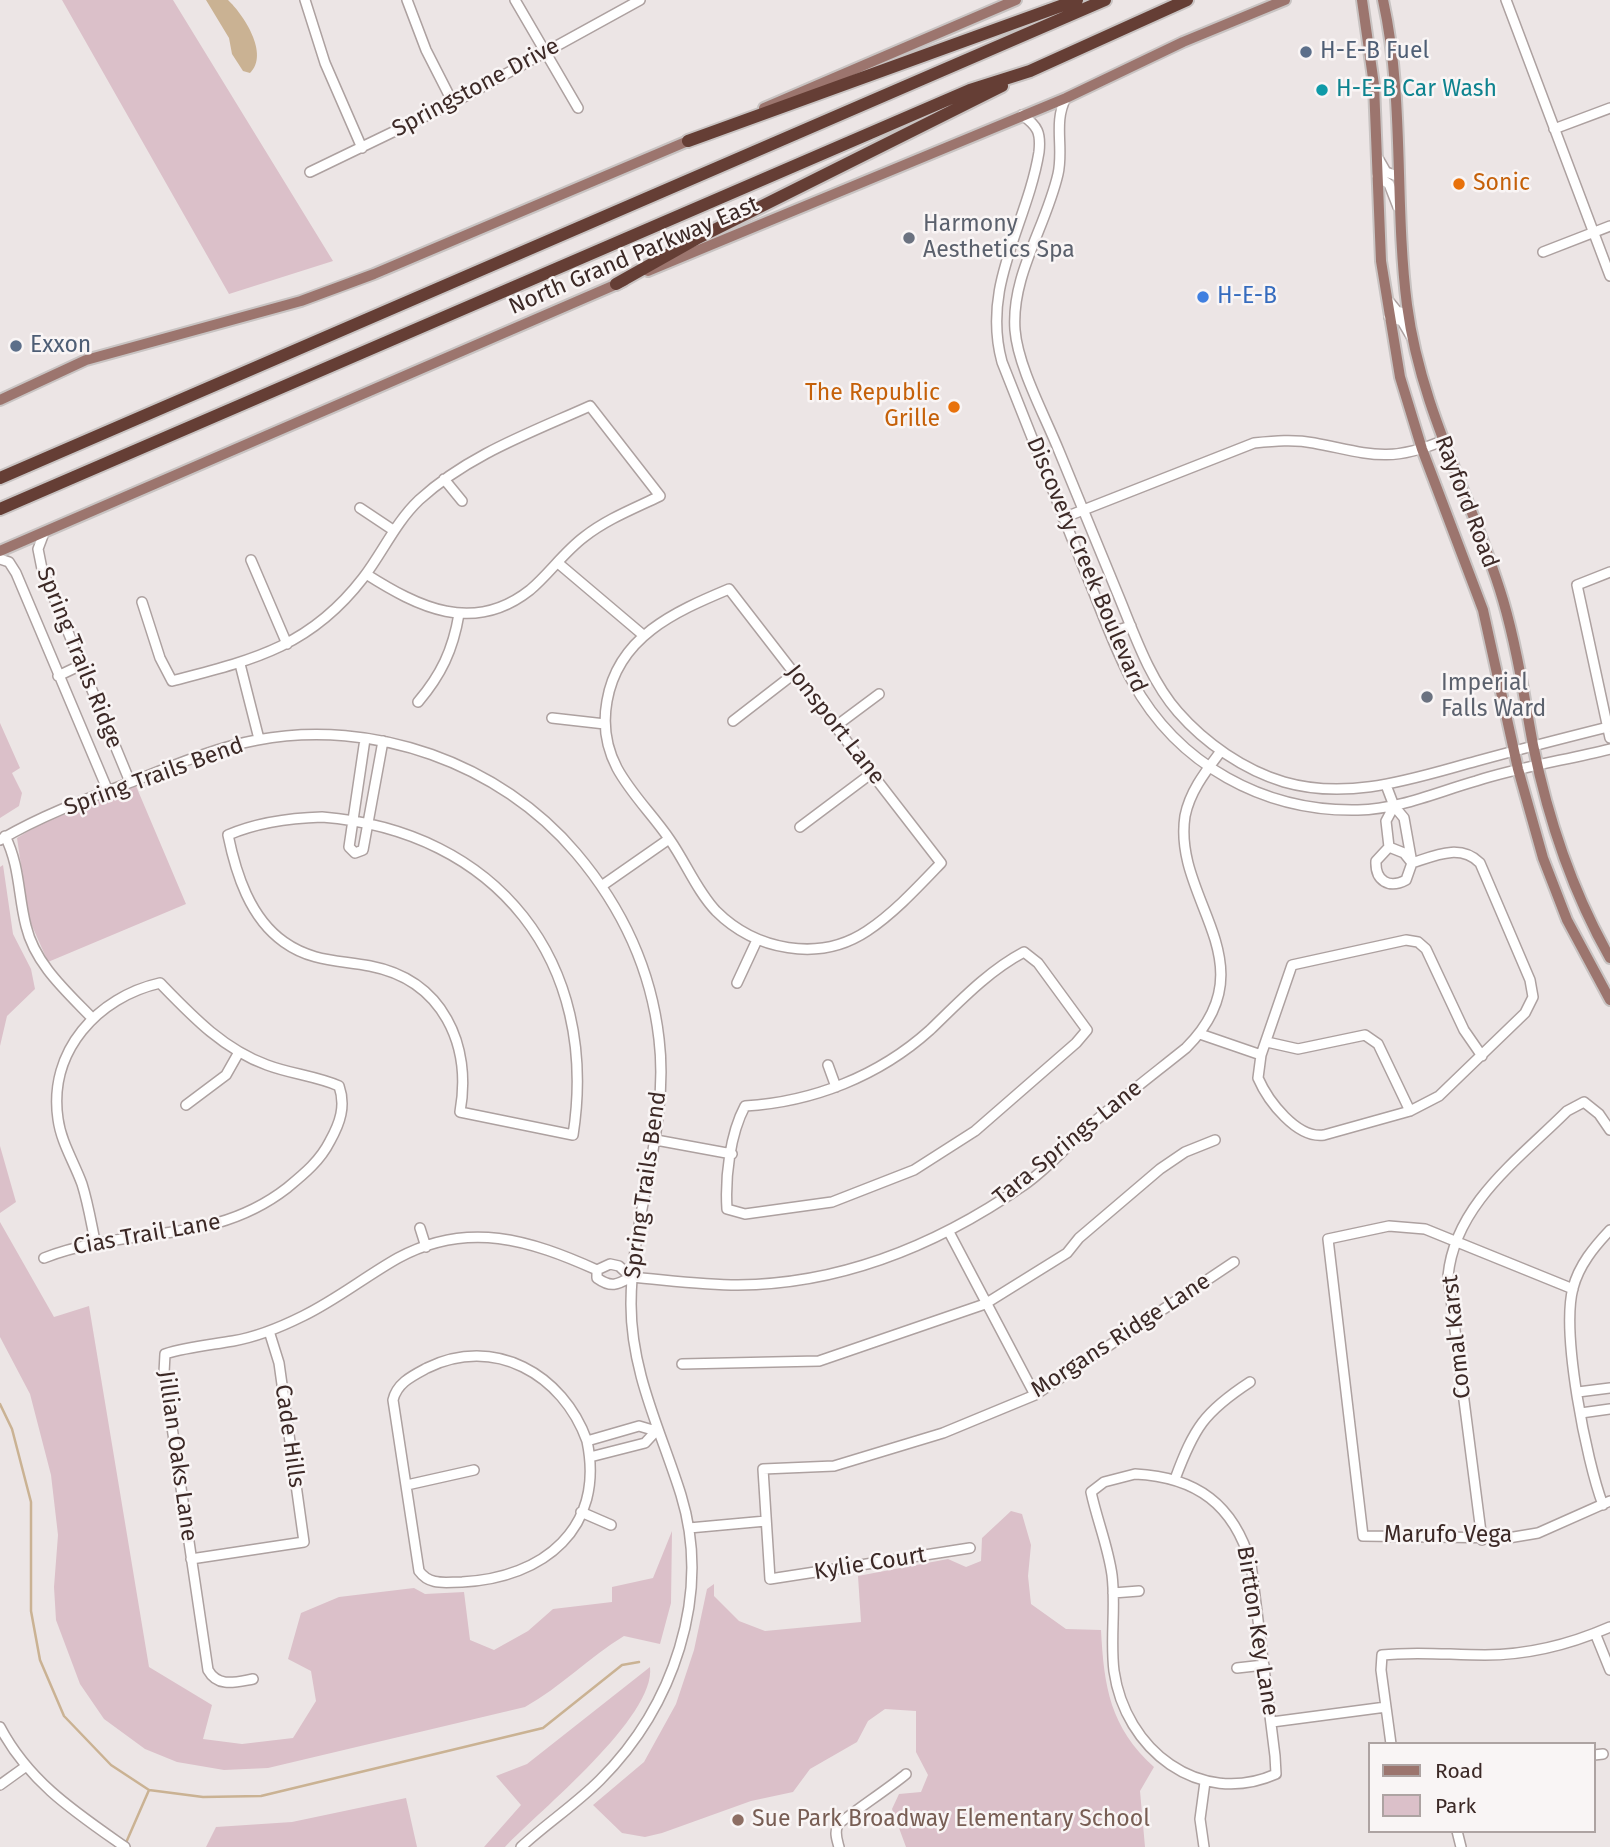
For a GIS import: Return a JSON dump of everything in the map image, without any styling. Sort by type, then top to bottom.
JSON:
[{"type":"highway","points":[[688,141],[1077,0]]},
{"type":"highway","name":"North Grand Parkway East","points":[[0,478],[1105,0]]},
{"type":"highway","name":"North Grand Parkway East","points":[[0,509],[970,90],[1030,71],[1187,0]]},
{"type":"highway","points":[[616,284],[696,239],[1030,71]]},
{"type":"main road","points":[[0,400],[86,360],[301,301],[374,274],[688,141],[992,5],[1015,0]]},
{"type":"main road","name":"North Grand Parkway East","points":[[0,551],[616,284],[1066,97],[1183,42],[1285,0]]},
{"type":"main road","name":"Rayford Road","points":[[1362,0],[1374,85],[1379,240],[1385,296],[1400,377],[1422,449],[1483,610],[1536,837],[1557,898],[1610,1000]]},
{"type":"main road","name":"Rayford Road","points":[[1382,0],[1396,96],[1398,208],[1408,314],[1413,339],[1429,406],[1503,599],[1539,767],[1567,867],[1610,958]]},
{"type":"street","points":[[306,0],[325,63],[362,148]]},
{"type":"street","points":[[407,0],[426,50],[453,103]]},
{"type":"street","points":[[515,0],[578,108]]},
{"type":"street","name":"Springstone Drive","points":[[310,172],[453,103],[639,0]]},
{"type":"street","points":[[1506,0],[1610,276]]},
{"type":"street","name":"Discovery Creek Boulevard","points":[[1066,97],[1058,117],[1058,173],[1019,284],[1014,303],[1015,333],[1021,356],[1083,511],[1131,625],[1166,697],[1199,733],[1221,751],[1284,782],[1332,789],[1386,785],[1608,727]]},
{"type":"street","points":[[1554,129],[1610,108]]},
{"type":"street","name":"Discovery Creek Boulevard","points":[[1022,115],[1037,127],[1039,152],[1000,280],[995,336],[1002,362],[1063,518],[1131,680],[1149,709],[1185,748],[1209,767],[1278,802],[1331,809],[1394,806],[1518,769],[1539,767],[1610,749]]},
{"type":"street","points":[[1377,157],[1386,172],[1397,176]]},
{"type":"street","points":[[1377,176],[1389,184],[1398,208]]},
{"type":"street","points":[[1543,252],[1610,226]]},
{"type":"street","points":[[1385,296],[1397,311],[1408,314]]},
{"type":"street","points":[[1389,317],[1402,321],[1413,339]]},
{"type":"street","points":[[142,602],[160,659],[172,681],[240,664],[287,644],[326,620],[366,574],[393,530],[417,502],[444,479],[474,458],[590,406],[660,496],[611,518],[582,539],[528,591],[488,610],[459,614],[432,610],[405,598],[366,574]]},
{"type":"street","points":[[1063,518],[1254,443],[1283,439],[1377,456],[1422,449],[1442,441]]},
{"type":"street","points":[[444,479],[462,500]]},
{"type":"street","points":[[360,508],[393,530]]},
{"type":"street","name":"Spring Trails Ridge","points":[[44,533],[38,557],[130,782]]},
{"type":"street","name":"Spring Trails Ridge","points":[[0,559],[13,567],[108,791]]},
{"type":"street","points":[[251,560],[287,644]]},
{"type":"street","points":[[558,563],[643,635],[616,669],[609,687],[605,724],[616,765],[716,911],[757,940],[737,983]]},
{"type":"street","points":[[1610,572],[1577,585],[1610,738]]},
{"type":"street","name":"Jonsport Lane","points":[[643,635],[656,624],[729,589],[941,863],[866,932],[845,941],[816,948],[788,948],[757,940]]},
{"type":"street","points":[[418,702],[446,663],[455,640],[459,614]]},
{"type":"street","points":[[1111,632],[1131,625]]},
{"type":"street","points":[[240,664],[259,739]]},
{"type":"street","points":[[58,676],[81,665]]},
{"type":"street","points":[[733,721],[795,673]]},
{"type":"street","points":[[836,726],[878,694]]},
{"type":"street","points":[[552,718],[605,724]]},
{"type":"street","name":"Spring Trails Bend","points":[[3,838],[130,782],[213,751],[259,739],[298,736],[383,741],[419,750],[476,772],[526,803],[565,839],[603,885],[624,922],[647,978],[659,1038],[661,1083],[656,1140],[631,1278],[635,1358],[656,1431],[681,1495],[689,1528],[692,1578],[682,1644],[651,1718],[600,1781],[521,1847]]},
{"type":"street","points":[[365,739],[349,847],[355,853],[363,850],[383,741]]},
{"type":"street","name":"Tara Springs Lane","points":[[631,1278],[737,1285],[797,1281],[884,1259],[949,1232],[1026,1183],[1200,1034],[1216,1006],[1220,973],[1218,941],[1185,852],[1184,829],[1192,794],[1221,751]]},
{"type":"street","points":[[800,828],[872,773]]},
{"type":"street","points":[[1386,785],[1394,806],[1404,818],[1412,863],[1406,880],[1398,884],[1388,884],[1380,879],[1376,871],[1376,861],[1389,846],[1386,821],[1394,806]]},
{"type":"street","points":[[290,818],[352,819],[416,836],[447,850],[475,870],[524,917],[541,942],[569,1005],[579,1076],[573,1135],[460,1112],[464,1089],[461,1053],[455,1031],[429,996],[392,972],[306,955],[282,941],[261,920],[248,898],[228,835],[247,827],[290,818]]},
{"type":"street","points":[[3,838],[16,862],[31,943],[42,963],[92,1017]]},
{"type":"street","points":[[603,885],[669,839]]},
{"type":"street","points":[[1389,846],[1404,852],[1412,863]]},
{"type":"street","points":[[1412,863],[1445,852],[1466,853],[1479,863],[1530,980],[1533,997],[1528,1009],[1482,1056],[1439,1097],[1410,1111],[1324,1135],[1305,1135],[1261,1084],[1257,1069],[1292,965],[1406,940],[1418,942],[1426,949],[1464,1030],[1482,1056]]},
{"type":"street","points":[[1024,952],[1038,963],[1087,1030],[1076,1043],[975,1131],[914,1170],[832,1202],[745,1214],[727,1209],[726,1190],[737,1122],[745,1106],[785,1102],[836,1087],[899,1055],[1010,959],[1024,952]]},
{"type":"street","points":[[95,1241],[82,1182],[58,1119],[59,1080],[73,1041],[92,1017],[129,993],[160,983],[194,1018],[239,1052],[226,1075],[186,1105]]},
{"type":"street","points":[[1200,1034],[1261,1055]]},
{"type":"street","points":[[1267,1042],[1298,1049],[1365,1035],[1378,1044],[1410,1111]]},
{"type":"street","name":"Cias Trail Lane","points":[[44,1258],[95,1241],[213,1226],[240,1217],[274,1198],[308,1171],[327,1147],[344,1100],[340,1086],[266,1064],[239,1052]]},
{"type":"street","points":[[828,1065],[836,1087]]},
{"type":"street","name":"Comal Karst","points":[[1482,1540],[1448,1276],[1455,1240],[1476,1203],[1567,1111],[1584,1102],[1599,1114],[1610,1130]]},
{"type":"street","points":[[656,1140],[732,1154]]},
{"type":"street","points":[[682,1364],[819,1361],[985,1304],[1067,1253],[1079,1238],[1185,1152],[1214,1140]]},
{"type":"street","name":"Marufo Vega","points":[[1455,1240],[1408,1226],[1347,1232],[1328,1239],[1328,1259],[1363,1536],[1482,1540],[1538,1533],[1606,1503]]},
{"type":"street","points":[[420,1227],[426,1247]]},
{"type":"street","points":[[1606,1503],[1591,1474],[1570,1327],[1573,1289],[1589,1253],[1610,1230]]},
{"type":"street","points":[[949,1232],[1035,1395]]},
{"type":"street","points":[[270,1331],[304,1316],[401,1257],[452,1241],[500,1238],[555,1250],[597,1270]]},
{"type":"street","points":[[1455,1240],[1573,1289]]},
{"type":"street","name":"Morgans Ridge Lane","points":[[766,1521],[763,1469],[834,1466],[943,1433],[1035,1395],[1234,1262]]},
{"type":"street","points":[[610,1264],[619,1266],[631,1278],[617,1286],[606,1284],[597,1278],[597,1270],[610,1264]]},
{"type":"street","name":"Jillian Oaks Lane","points":[[253,1679],[225,1683],[217,1681],[208,1670],[164,1373],[165,1354],[235,1341],[270,1331]]},
{"type":"street","name":"Cade Hills","points":[[191,1559],[304,1542],[279,1363],[270,1331]]},
{"type":"street","points":[[454,1358],[500,1358],[532,1371],[559,1391],[572,1407],[587,1441],[590,1457],[589,1480],[581,1512],[566,1538],[553,1552],[512,1576],[434,1583],[425,1579],[419,1571],[393,1400],[395,1391],[416,1374],[454,1358]]},
{"type":"street","points":[[1204,1847],[1200,1819],[1205,1782],[1162,1760],[1136,1732],[1125,1713],[1114,1671],[1113,1593],[1107,1550],[1091,1492],[1104,1482],[1135,1474],[1175,1479],[1190,1440],[1201,1423],[1218,1403],[1250,1382]]},
{"type":"street","points":[[1578,1392],[1610,1388]]},
{"type":"street","points":[[1581,1413],[1610,1409]]},
{"type":"street","points":[[587,1441],[639,1426],[656,1431],[645,1443],[590,1457]]},
{"type":"street","points":[[613,1433],[617,1450]]},
{"type":"street","points":[[407,1485],[474,1470]]},
{"type":"street","name":"Birtton Key Lane","points":[[1175,1479],[1217,1503],[1244,1541],[1251,1564],[1272,1722],[1276,1774],[1258,1782],[1238,1785],[1205,1782]]},
{"type":"street","points":[[581,1512],[611,1525]]},
{"type":"street","points":[[689,1528],[766,1521]]},
{"type":"street","name":"Kylie Court","points":[[766,1521],[770,1579],[970,1548]]},
{"type":"street","points":[[1113,1593],[1139,1591]]},
{"type":"street","points":[[1391,1742],[1382,1655],[1488,1655],[1560,1645],[1610,1627]]},
{"type":"street","points":[[1595,1633],[1610,1670]]},
{"type":"street","points":[[1237,1668],[1264,1665]]},
{"type":"street","points":[[1272,1722],[1386,1707]]},
{"type":"street","points":[[0,1727],[25,1767],[46,1791],[125,1847]]},
{"type":"street","points":[[0,1785],[25,1767]]},
{"type":"street","points":[[839,1847],[837,1826],[906,1774]]},
{"type":"green space","points":[[62,0],[173,0],[333,261],[229,294]]},
{"type":"green space","points":[[0,723],[20,768],[12,773],[22,793],[19,806],[0,818]]},
{"type":"green space","points":[[136,786],[186,904],[48,962],[29,919],[17,838],[38,825]]},
{"type":"green space","points":[[3,865],[13,934],[31,969],[35,989],[7,1016],[0,1046],[0,867]]},
{"type":"green space","points":[[0,1146],[16,1202],[0,1213]]},
{"type":"green space","points":[[0,1222],[54,1317],[89,1306],[149,1667],[212,1705],[203,1739],[242,1744],[293,1738],[316,1701],[311,1671],[288,1659],[301,1613],[339,1597],[414,1588],[425,1594],[464,1592],[470,1640],[494,1650],[528,1631],[553,1609],[612,1602],[612,1587],[653,1578],[672,1531],[671,1603],[660,1644],[624,1636],[525,1707],[268,1768],[224,1770],[177,1762],[145,1749],[104,1719],[80,1684],[56,1620],[54,1587],[58,1535],[51,1475],[30,1394],[0,1337]]},
{"type":"green space","points":[[1011,1511],[1022,1514],[1031,1545],[1028,1576],[1031,1604],[1066,1629],[1101,1630],[1104,1670],[1112,1705],[1128,1737],[1154,1767],[1140,1791],[1145,1847],[906,1847],[892,1809],[899,1794],[921,1792],[928,1775],[916,1752],[916,1711],[885,1709],[868,1721],[857,1742],[810,1769],[793,1792],[751,1801],[662,1833],[645,1837],[622,1833],[593,1805],[644,1762],[676,1704],[694,1650],[707,1589],[714,1584],[714,1596],[739,1621],[765,1631],[861,1622],[858,1576],[948,1559],[966,1567],[981,1561],[982,1538]]},
{"type":"green space","points":[[650,1667],[647,1688],[635,1711],[616,1736],[505,1847],[484,1847],[521,1805],[496,1776],[527,1764]]},
{"type":"green space","points":[[406,1798],[417,1847],[206,1847],[216,1827],[292,1822]]},
{"type":"shaded area","points":[[206,0],[228,0],[247,24],[256,45],[257,56],[250,73],[243,71],[232,54],[229,38]]},
{"type":"waterway","points":[[0,1404],[12,1429],[31,1502],[31,1611],[40,1660],[64,1716],[111,1765],[149,1790],[203,1797],[261,1796],[543,1728],[622,1665],[639,1662]]},
{"type":"waterway","points":[[125,1845],[149,1790]]},
{"type":"place","name":"H-E-B Fuel","points":[[1306,52]]},
{"type":"place","name":"H-E-B Car Wash","points":[[1322,90]]},
{"type":"place","name":"Sonic","points":[[1459,184]]},
{"type":"place","name":"Harmony Aesthetics Spa","points":[[909,238]]},
{"type":"place","name":"H-E-B","points":[[1203,297]]},
{"type":"place","name":"Exxon","points":[[16,346]]},
{"type":"place","name":"The Republic Grille","points":[[954,407]]},
{"type":"place","name":"Imperial Falls Ward","points":[[1427,697]]},
{"type":"place","name":"Sue Park Broadway Elementary School","points":[[738,1820]]}]
